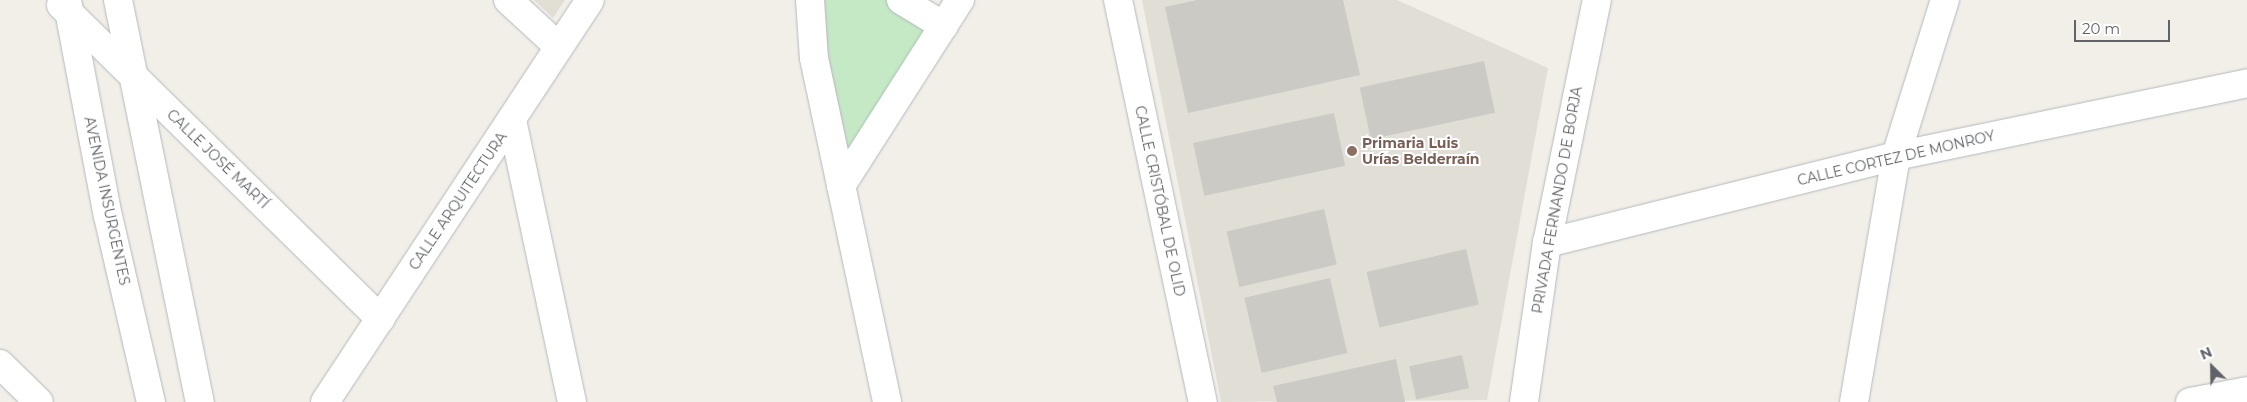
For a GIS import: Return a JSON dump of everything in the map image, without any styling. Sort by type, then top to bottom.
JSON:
[{"type":"street","points":[[118,0],[200,402]]},
{"type":"street","points":[[508,0],[559,47]]},
{"type":"street","name":"CALLE ARQUITECTURA","points":[[325,402],[590,0]]},
{"type":"street","points":[[810,0],[808,23],[887,402]]},
{"type":"street","points":[[902,0],[944,26]]},
{"type":"street","points":[[841,186],[960,0]]},
{"type":"street","name":"CALLE CRISTÓBAL DE OLID","points":[[1118,0],[1203,402]]},
{"type":"street","name":"PRIVADA FERNANDO DE BORJA","points":[[1524,402],[1547,243],[1597,0]]},
{"type":"street","points":[[1854,402],[1896,156],[1945,0]]},
{"type":"street","name":"CALLE JOSÉ MARTÍ","points":[[64,4],[135,78],[380,319]]},
{"type":"street","name":"AVENIDA INSURGENTES","points":[[64,4],[108,216],[151,402]]},
{"type":"street","name":"CALLE CORTEZ DE MONROY","points":[[1547,243],[1896,156],[2247,83]]},
{"type":"street","points":[[512,120],[572,402]]},
{"type":"street","points":[[0,364],[39,402]]},
{"type":"street","points":[[2190,402],[2247,391]]},
{"type":"shaded area","points":[[534,0],[565,0],[553,18]]},
{"type":"shaded area","name":"Primaria Luis Urías Belderraín","points":[[1142,0],[1397,0],[1548,68],[1487,400],[1221,402]]},
{"type":"green space","points":[[810,0],[901,0],[944,26],[841,186]]},
{"type":"building","points":[[1197,0],[1343,0],[1360,75],[1188,113],[1165,7]]},
{"type":"building","points":[[1484,61],[1495,113],[1371,139],[1360,87]]},
{"type":"building","points":[[1334,113],[1345,166],[1204,196],[1193,143]]},
{"type":"building","points":[[1324,209],[1337,265],[1239,287],[1227,231]]},
{"type":"building","points":[[1466,249],[1479,305],[1379,327],[1367,272]]},
{"type":"building","points":[[1330,278],[1347,353],[1262,373],[1244,298]]},
{"type":"building","points":[[1462,355],[1469,388],[1416,399],[1409,366]]},
{"type":"building","points":[[1396,359],[1405,402],[1277,402],[1273,386]]},
{"type":"place","name":"Primaria Luis Urías Belderraín","points":[[1352,151]]}]
